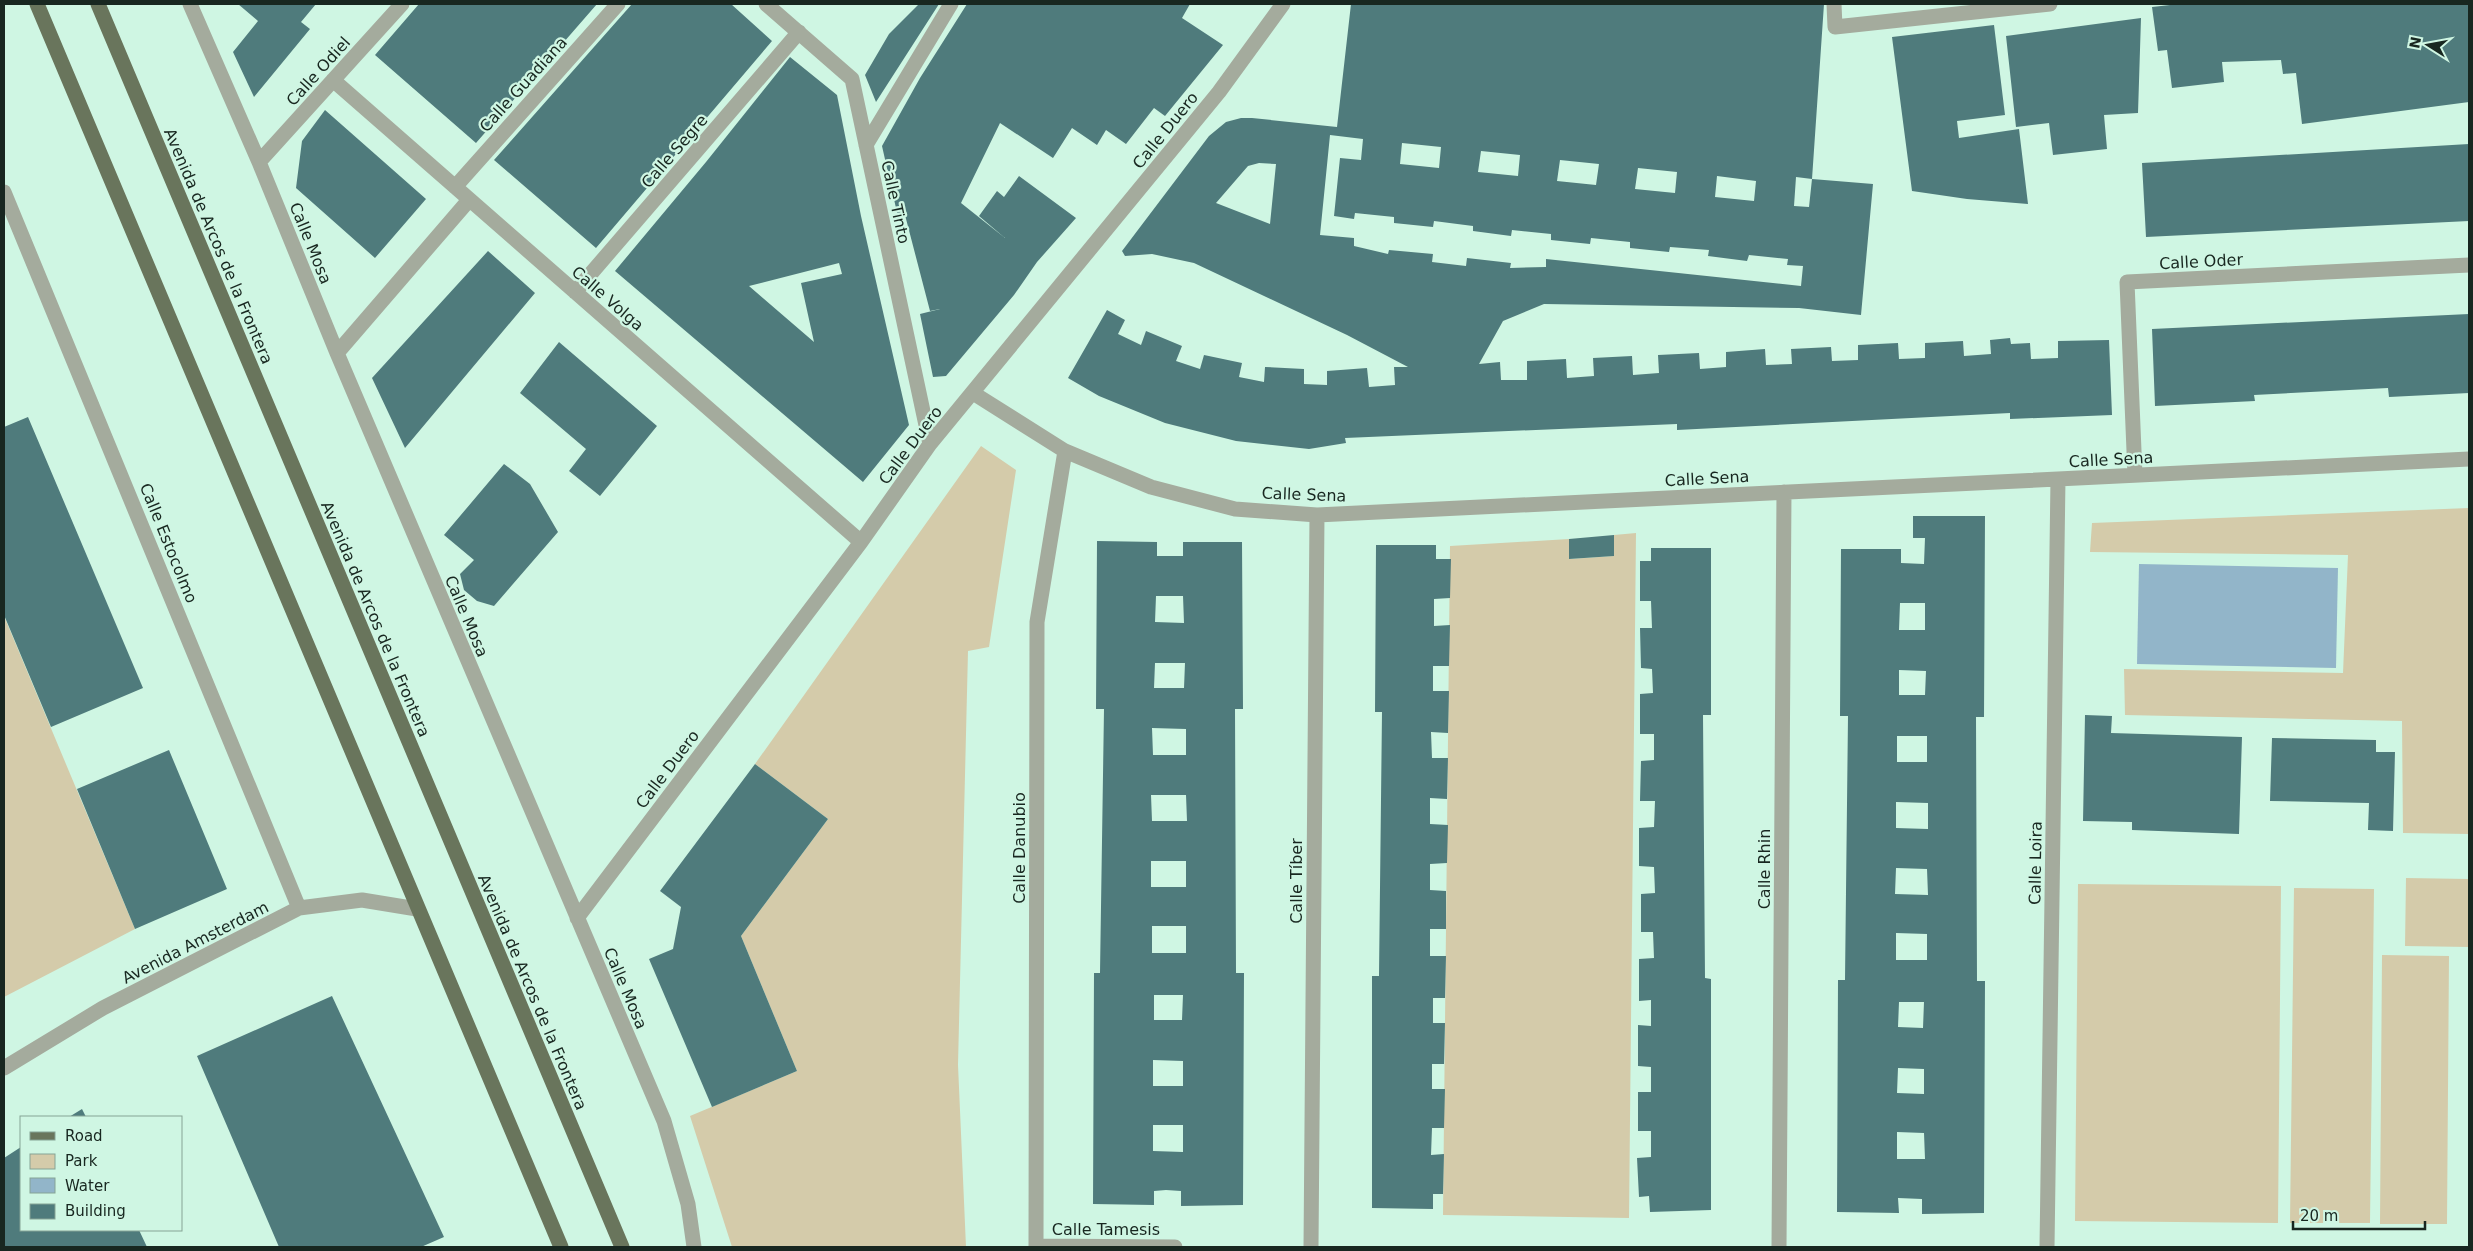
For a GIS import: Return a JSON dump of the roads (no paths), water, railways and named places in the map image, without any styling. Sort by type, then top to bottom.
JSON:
[{"type":"main road","points":[[37,4],[561,1247]]},
{"type":"main road","name":"Avenida de Arcos de la Frontera","points":[[98,4],[622,1247]]},
{"type":"street","name":"Calle Mosa","points":[[190,4],[259,162],[336,353],[664,1121],[688,1204],[694,1247]]},
{"type":"street","name":"Calle Odiel","points":[[259,162],[402,4]]},
{"type":"street","name":"Calle Guadiana","points":[[455,187],[618,4]]},
{"type":"street","name":"Calle Tinto","points":[[766,4],[852,79],[930,444]]},
{"type":"street","points":[[866,145],[951,4]]},
{"type":"street","name":"Calle Duero","points":[[576,918],[861,542],[930,444],[1219,92],[1283,4]]},
{"type":"street","points":[[1834,4],[1834,27],[2050,4]]},
{"type":"street","name":"Calle Segre","points":[[575,292],[798,32]]},
{"type":"street","name":"Calle Volga","points":[[333,80],[861,542]]},
{"type":"street","name":"Calle Estocolmo","points":[[4,192],[300,908]]},
{"type":"street","points":[[336,353],[469,200]]},
{"type":"street","name":"Calle Oder","points":[[2135,475],[2127,282],[2469,266]]},
{"type":"street","name":"Calle Sena","points":[[973,393],[1065,451],[1151,487],[1235,509],[1317,515],[2469,459]]},
{"type":"street","name":"Calle Danubio","points":[[1036,1247],[1037,622],[1065,451]]},
{"type":"street","name":"Calle Loira","points":[[2047,1247],[2058,479]]},
{"type":"street","name":"Calle Rhin","points":[[1779,1247],[1784,492]]},
{"type":"street","name":"Calle Tíber","points":[[1311,1247],[1317,515]]},
{"type":"street","name":"Avenida Amsterdam","points":[[4,1068],[103,1008],[300,908],[362,900],[417,909]]},
{"type":"street","name":"Calle Tamesis","points":[[1036,1247],[1175,1247]]},
{"type":"water","points":[[2139,564],[2338,568],[2336,668],[2137,664]]}]
